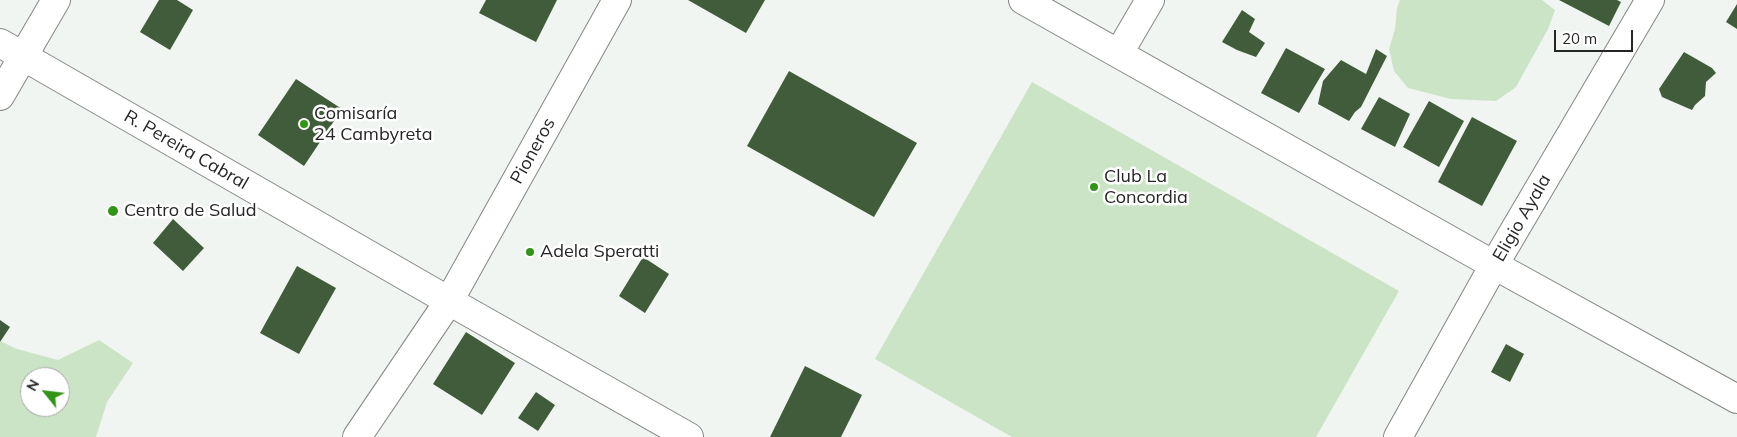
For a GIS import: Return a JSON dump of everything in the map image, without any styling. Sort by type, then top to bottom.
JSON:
[{"type":"street","points":[[0,96],[56,0]]},
{"type":"street","name":"Pioneros","points":[[357,437],[449,301],[616,0]]},
{"type":"street","points":[[1023,0],[1494,265],[1737,399]]},
{"type":"street","points":[[1119,54],[1150,0]]},
{"type":"street","name":"Eligio Ayala","points":[[1398,437],[1494,265],[1650,0]]},
{"type":"street","name":"R. Pereira Cabral","points":[[0,44],[689,437]]},
{"type":"green space","points":[[1400,0],[1542,0],[1555,10],[1548,29],[1516,87],[1496,101],[1451,99],[1408,88],[1394,71],[1389,49]]},
{"type":"green space","name":"Club La Concordia","points":[[1032,82],[1399,291],[1316,437],[1012,437],[875,359]]},
{"type":"green space","points":[[99,340],[133,363],[107,402],[96,437],[0,437],[0,341],[17,349],[58,360]]},
{"type":"building","points":[[159,0],[177,0],[193,10],[170,50],[140,32]]},
{"type":"building","points":[[486,0],[557,0],[536,42],[479,13]]},
{"type":"building","points":[[688,0],[765,0],[746,33]]},
{"type":"building","points":[[1559,0],[1617,0],[1621,2],[1609,26]]},
{"type":"building","points":[[1737,4],[1737,29],[1726,22]]},
{"type":"building","points":[[1242,10],[1255,19],[1249,32],[1265,43],[1256,57],[1222,42]]},
{"type":"building","points":[[1286,48],[1325,69],[1299,113],[1261,93]]},
{"type":"building","points":[[1376,49],[1387,56],[1361,107],[1349,121],[1318,104],[1323,81],[1341,60],[1366,74]]},
{"type":"building","points":[[1684,52],[1712,68],[1716,73],[1706,82],[1705,96],[1692,110],[1662,97],[1659,89]]},
{"type":"building","points":[[789,71],[917,143],[874,217],[747,146]]},
{"type":"building","points":[[296,79],[342,109],[304,166],[258,135]]},
{"type":"building","points":[[1379,97],[1410,114],[1395,147],[1361,129]]},
{"type":"building","points":[[1429,101],[1464,121],[1439,167],[1403,147]]},
{"type":"building","points":[[1472,117],[1517,141],[1482,206],[1438,182]]},
{"type":"building","points":[[173,219],[204,248],[183,271],[153,243]]},
{"type":"building","points":[[643,257],[669,274],[645,313],[619,296]]},
{"type":"building","points":[[297,266],[336,288],[299,354],[260,333]]},
{"type":"building","points":[[0,320],[10,327],[0,342]]},
{"type":"building","points":[[466,332],[515,363],[482,415],[433,384]]},
{"type":"building","points":[[1506,344],[1524,354],[1510,382],[1491,372]]},
{"type":"building","points":[[805,366],[862,395],[841,437],[770,437]]},
{"type":"building","points":[[536,392],[555,405],[538,431],[518,418]]},
{"type":"place","name":"Comisaría 24 Cambyreta","points":[[304,124]]},
{"type":"place","name":"Club La Concordia","points":[[1094,187]]},
{"type":"place","name":"Centro de Salud","points":[[113,211]]},
{"type":"place","name":"Adela Speratti","points":[[530,252]]}]
